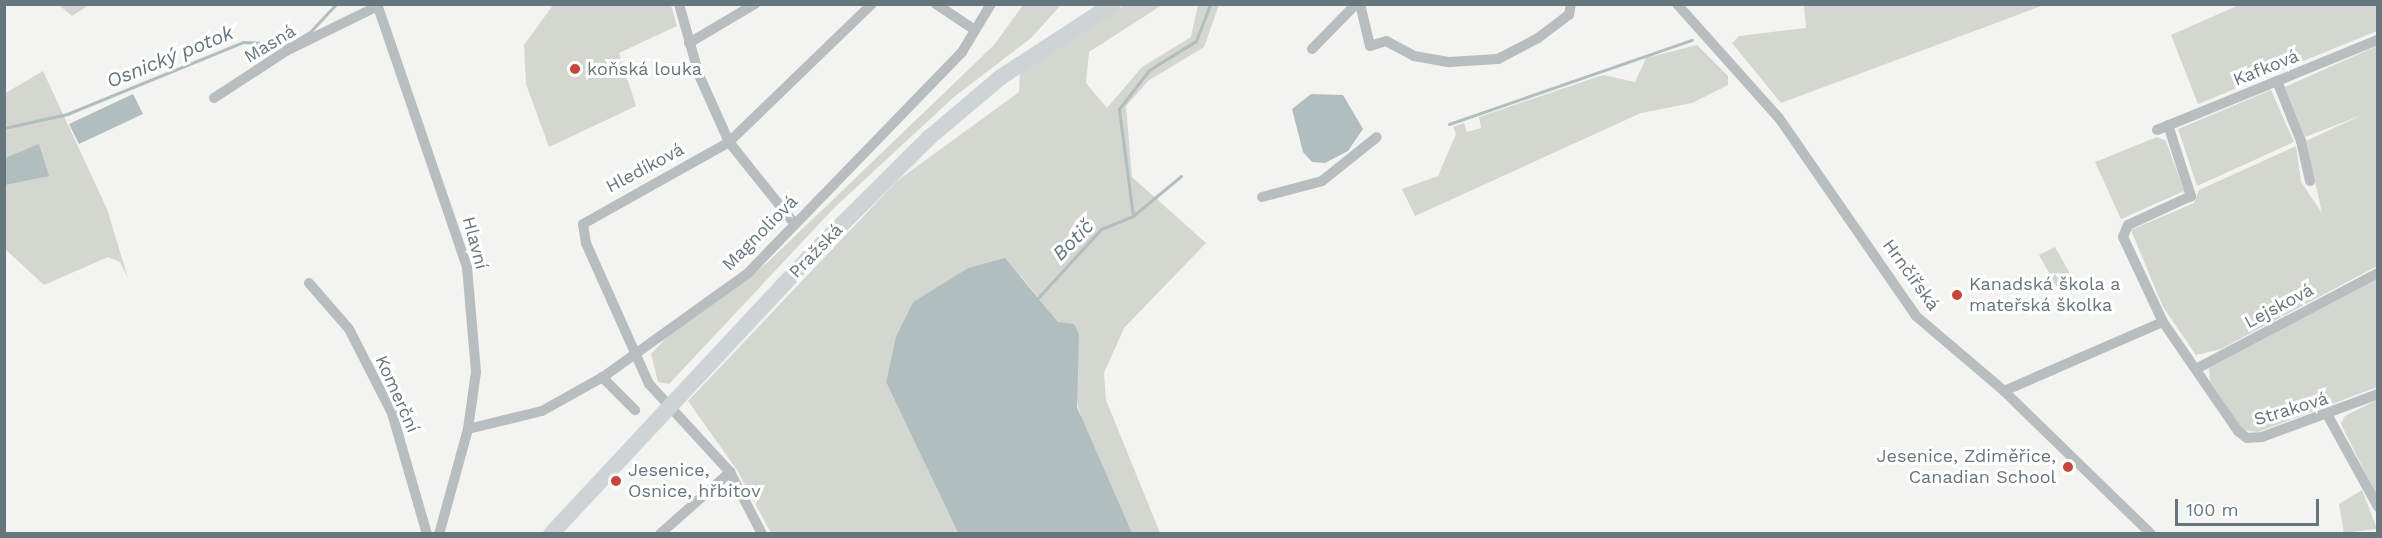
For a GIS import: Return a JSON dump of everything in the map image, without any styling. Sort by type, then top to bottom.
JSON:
[{"type":"main road","name":"Pražská","points":[[551,534],[670,406],[930,137],[1001,77],[1113,4]]},
{"type":"street","points":[[679,4],[689,43],[729,142],[794,224]]},
{"type":"street","points":[[689,43],[755,4]]},
{"type":"street","name":"Hledíková","points":[[762,534],[730,472],[649,384],[583,224],[729,142],[872,4]]},
{"type":"street","points":[[936,4],[975,30]]},
{"type":"street","name":"Magnoliová","points":[[468,429],[542,411],[602,377],[748,273],[962,52],[991,4]]},
{"type":"street","points":[[1312,50],[1358,4],[1370,46],[1386,41],[1414,56],[1449,62],[1498,58],[1538,38],[1569,15],[1571,4]]},
{"type":"street","name":"Hrnčířská","points":[[1677,4],[1779,118],[1917,316],[2004,391],[2151,534]]},
{"type":"street","name":"Masná","points":[[214,98],[286,51],[378,5]]},
{"type":"street","name":"Hlavní","points":[[378,5],[467,267],[476,372],[468,429],[439,534]]},
{"type":"street","name":"Kafková","points":[[2154,305],[2123,234],[2128,225],[2191,196],[2162,127],[2378,40]]},
{"type":"street","points":[[2277,81],[2301,141],[2310,181]]},
{"type":"street","points":[[1262,197],[1322,181],[1377,137]]},
{"type":"street","name":"Lejsková","points":[[2196,369],[2378,273]]},
{"type":"street","name":"Komerční","points":[[309,283],[349,329],[392,414],[427,534]]},
{"type":"street","name":"Straková","points":[[2154,305],[2163,322],[2247,438],[2328,416],[2378,394]]},
{"type":"street","points":[[2004,391],[2163,322]]},
{"type":"street","points":[[602,377],[635,410]]},
{"type":"street","points":[[2328,416],[2378,507]]},
{"type":"street","points":[[660,534],[730,472]]},
{"type":"shaded area","points":[[1804,4],[2044,5],[1781,103],[1732,43],[1739,36],[1806,28]]},
{"type":"shaded area","points":[[59,5],[89,5],[72,16]]},
{"type":"shaded area","name":"koňská louka","points":[[553,5],[671,5],[677,26],[619,53],[636,106],[549,147],[526,84],[524,45]]},
{"type":"shaded area","points":[[1023,5],[1061,5],[1031,38],[954,97],[834,208],[669,384],[658,382],[651,354],[666,338],[768,262],[994,45]]},
{"type":"shaded area","points":[[1125,5],[1162,5],[1089,52],[1086,83],[1107,108],[1142,67],[1191,37],[1198,5],[1219,5],[1204,47],[1148,81],[1126,106],[1132,177],[1206,243],[1124,328],[1104,373],[1106,400],[1160,533],[1132,533],[1085,432],[1074,390],[1079,334],[1058,322],[1021,276],[968,268],[913,302],[896,336],[886,382],[958,533],[771,533],[737,470],[688,401],[897,181],[1019,92],[1020,70]]},
{"type":"shaded area","points":[[2239,5],[2377,5],[2377,31],[2198,104],[2171,35]]},
{"type":"shaded area","points":[[1697,45],[1728,76],[1728,85],[1692,103],[1641,113],[1415,216],[1402,189],[1438,176],[1456,134],[1453,127],[1464,123],[1467,132],[1481,128],[1479,117],[1603,75],[1635,82],[1646,58]]},
{"type":"shaded area","points":[[2377,46],[2377,266],[2221,349],[2196,355],[2163,307],[2131,230],[2194,203],[2199,190],[2296,146],[2301,182],[2322,213],[2306,141],[2362,115],[2305,137],[2285,87]]},
{"type":"shaded area","points":[[43,71],[107,209],[128,278],[120,262],[108,257],[44,285],[5,249],[4,94]]},
{"type":"shaded area","points":[[2271,90],[2294,142],[2197,186],[2178,129]]},
{"type":"shaded area","points":[[133,94],[143,114],[79,144],[69,124]]},
{"type":"shaded area","points":[[1311,94],[1343,95],[1363,129],[1348,151],[1325,163],[1312,162],[1303,152],[1292,109]]},
{"type":"shaded area","points":[[2157,137],[2166,141],[2184,191],[2121,219],[2095,162]]},
{"type":"shaded area","points":[[39,144],[49,176],[5,185],[5,158]]},
{"type":"shaded area","points":[[2055,247],[2073,279],[2057,287],[2039,255]]},
{"type":"shaded area","points":[[1005,258],[1058,322],[1074,324],[1079,334],[1077,407],[1132,533],[958,533],[886,382],[896,336],[913,302],[968,268]]},
{"type":"shaded area","points":[[2377,279],[2377,387],[2258,432],[2243,430],[2210,381],[2209,368]]},
{"type":"shaded area","points":[[2377,400],[2377,496],[2341,424],[2345,416]]},
{"type":"shaded area","points":[[2362,490],[2377,529],[2344,533],[2339,504]]},
{"type":"waterway","name":"Osnický potok","points":[[4,128],[67,114],[243,42],[290,44],[310,32],[336,4]]},
{"type":"waterway","name":"Botič","points":[[1036,300],[1101,229],[1133,216],[1119,109],[1149,70],[1196,41],[1210,4]]},
{"type":"waterway","points":[[1449,124],[1692,40]]},
{"type":"waterway","points":[[1134,215],[1181,176]]},
{"type":"place","name":"koňská louka","points":[[575,69]]},
{"type":"place","name":"Kanadská škola a mateřská školka","points":[[1957,295]]},
{"type":"place","name":"Jesenice, Zdiměřice, Canadian School","points":[[2068,467]]},
{"type":"place","name":"Jesenice, Osnice, hřbitov","points":[[616,481]]}]
